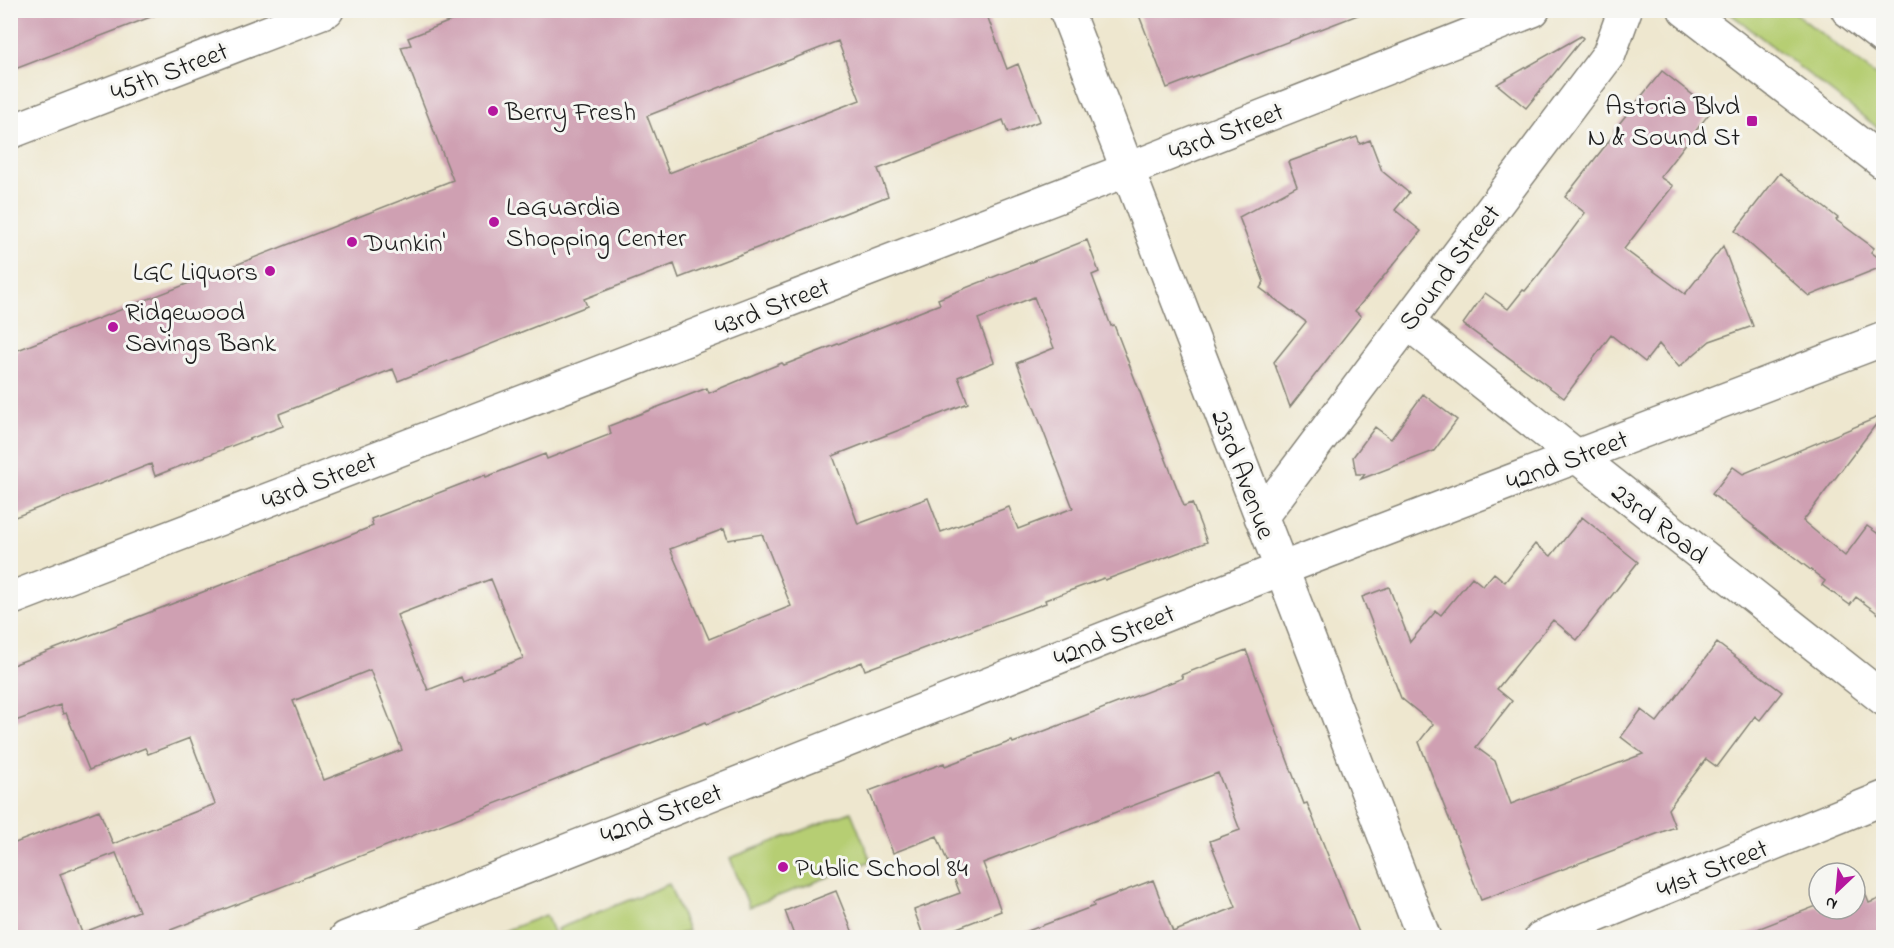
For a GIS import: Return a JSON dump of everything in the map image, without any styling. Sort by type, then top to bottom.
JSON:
[{"type":"main road","name":"45th Street","points":[[10,132],[327,10]]},
{"type":"main road","name":"23rd Avenue","points":[[1066,10],[1424,938]]},
{"type":"main road","name":"43rd Street","points":[[10,599],[1127,170],[1533,10]]},
{"type":"main road","name":"Sound Street","points":[[1261,517],[1609,54],[1625,10]]},
{"type":"main road","points":[[1684,10],[1884,163]]},
{"type":"main road","points":[[1848,10],[1884,38]]},
{"type":"main road","name":"23rd Road","points":[[1408,323],[1884,699]]},
{"type":"main road","name":"42nd Street","points":[[346,938],[1281,569],[1884,339]]},
{"type":"main road","name":"41st Street","points":[[1541,938],[1884,798]]},
{"type":"green space","points":[[1727,11],[1792,11],[1883,81],[1883,132]]},
{"type":"green space","points":[[851,812],[871,861],[749,907],[730,858]]},
{"type":"green space","points":[[669,884],[688,931],[671,937],[560,937],[557,929]]},
{"type":"green space","points":[[546,915],[555,937],[491,936]]},
{"type":"building","points":[[10,10],[161,10],[161,13],[10,71]]},
{"type":"building","name":"LaGuardia Shopping Center","points":[[478,10],[985,10],[1007,69],[1018,64],[1040,121],[1008,133],[1003,120],[878,169],[888,196],[739,255],[679,278],[674,264],[584,299],[587,306],[398,381],[393,369],[279,414],[283,426],[155,476],[151,464],[10,519],[10,353],[453,180],[401,47],[411,45],[408,38]],"holes":[[[838,41],[860,100],[669,173],[647,116]]]},
{"type":"building","points":[[1137,10],[1363,10],[1363,13],[1167,88]]},
{"type":"building","points":[[1581,36],[1583,38],[1526,108],[1497,84]]},
{"type":"building","points":[[1662,71],[1712,110],[1660,177],[1673,186],[1624,249],[1685,294],[1723,246],[1753,326],[1710,341],[1679,367],[1659,344],[1645,362],[1611,335],[1564,398],[1463,324],[1485,293],[1508,309],[1540,273],[1585,213],[1565,197],[1616,132],[1614,130]]},
{"type":"building","points":[[1357,137],[1360,144],[1370,140],[1382,171],[1409,193],[1395,210],[1421,231],[1355,311],[1361,316],[1290,407],[1274,362],[1306,322],[1260,288],[1264,282],[1239,217],[1297,186],[1288,162]]},
{"type":"building","points":[[1780,173],[1838,218],[1836,220],[1874,248],[1871,252],[1884,262],[1884,266],[1809,296],[1735,231]]},
{"type":"building","points":[[1087,240],[1099,272],[1092,275],[1111,326],[1114,325],[1184,506],[1192,503],[1207,542],[1045,600],[1046,603],[865,670],[862,662],[150,938],[10,938],[10,845],[99,810],[113,844],[215,804],[190,738],[148,754],[145,748],[89,770],[66,713],[63,714],[60,705],[10,723],[10,666],[341,539],[373,526],[371,519],[459,485],[545,454],[547,459],[611,434],[609,426],[707,388],[709,393],[940,304],[938,299]],"holes":[[[1034,297],[1054,348],[1017,363],[1073,508],[1018,529],[1009,507],[941,532],[928,498],[858,524],[833,456],[968,403],[958,377],[994,362],[978,319]],[[724,529],[728,540],[762,534],[791,606],[709,639],[670,549]],[[491,579],[523,658],[463,682],[461,677],[428,690],[397,615]],[[370,670],[402,750],[324,780],[293,701]],[[116,853],[139,911],[82,933],[60,874]]]},
{"type":"building","points":[[1423,394],[1457,420],[1434,451],[1361,479],[1365,474],[1356,474],[1353,457],[1375,427],[1391,439]]},
{"type":"building","points":[[1883,415],[1803,521],[1845,556],[1867,526],[1884,538],[1884,618],[1856,597],[1850,605],[1822,585],[1825,581],[1712,494],[1733,467],[1743,474]]},
{"type":"building","points":[[1582,517],[1638,562],[1577,640],[1553,620],[1497,689],[1512,701],[1476,747],[1495,761],[1511,804],[1643,754],[1621,737],[1641,710],[1657,722],[1717,643],[1782,692],[1760,720],[1755,716],[1717,767],[1706,759],[1668,809],[1675,827],[1481,900],[1419,742],[1433,724],[1401,698],[1362,597],[1389,587],[1410,642],[1436,611],[1441,615],[1472,577],[1483,586],[1494,573],[1505,582],[1535,544],[1551,556]]},
{"type":"building","points":[[1246,650],[1304,804],[1307,803],[1361,938],[1017,938],[1017,935],[1094,906],[1093,903],[1153,880],[1173,932],[1236,907],[1210,841],[1240,830],[1218,773],[983,863],[1001,911],[931,938],[924,938],[914,910],[960,893],[937,836],[893,853],[869,791],[944,763],[945,766],[1012,741],[1013,743],[1183,678],[1181,675]]},
{"type":"building","points":[[836,891],[855,938],[795,938],[785,911]]},
{"type":"building","points":[[1884,897],[1884,938],[1742,938],[1742,935],[1807,910],[1807,921],[1867,921],[1867,898],[1869,903]]},
{"type":"place","name":"Berry Fresh","points":[[493,111]]},
{"type":"place","name":"Astoria Blvd N & Sound St","points":[[1752,121]]},
{"type":"place","name":"LaGuardia Shopping Center","points":[[494,222]]},
{"type":"place","name":"Dunkin'","points":[[352,242]]},
{"type":"place","name":"LGC Liquors","points":[[270,271]]},
{"type":"place","name":"Ridgewood Savings Bank","points":[[113,327]]},
{"type":"place","name":"Public School 84","points":[[783,867]]}]
